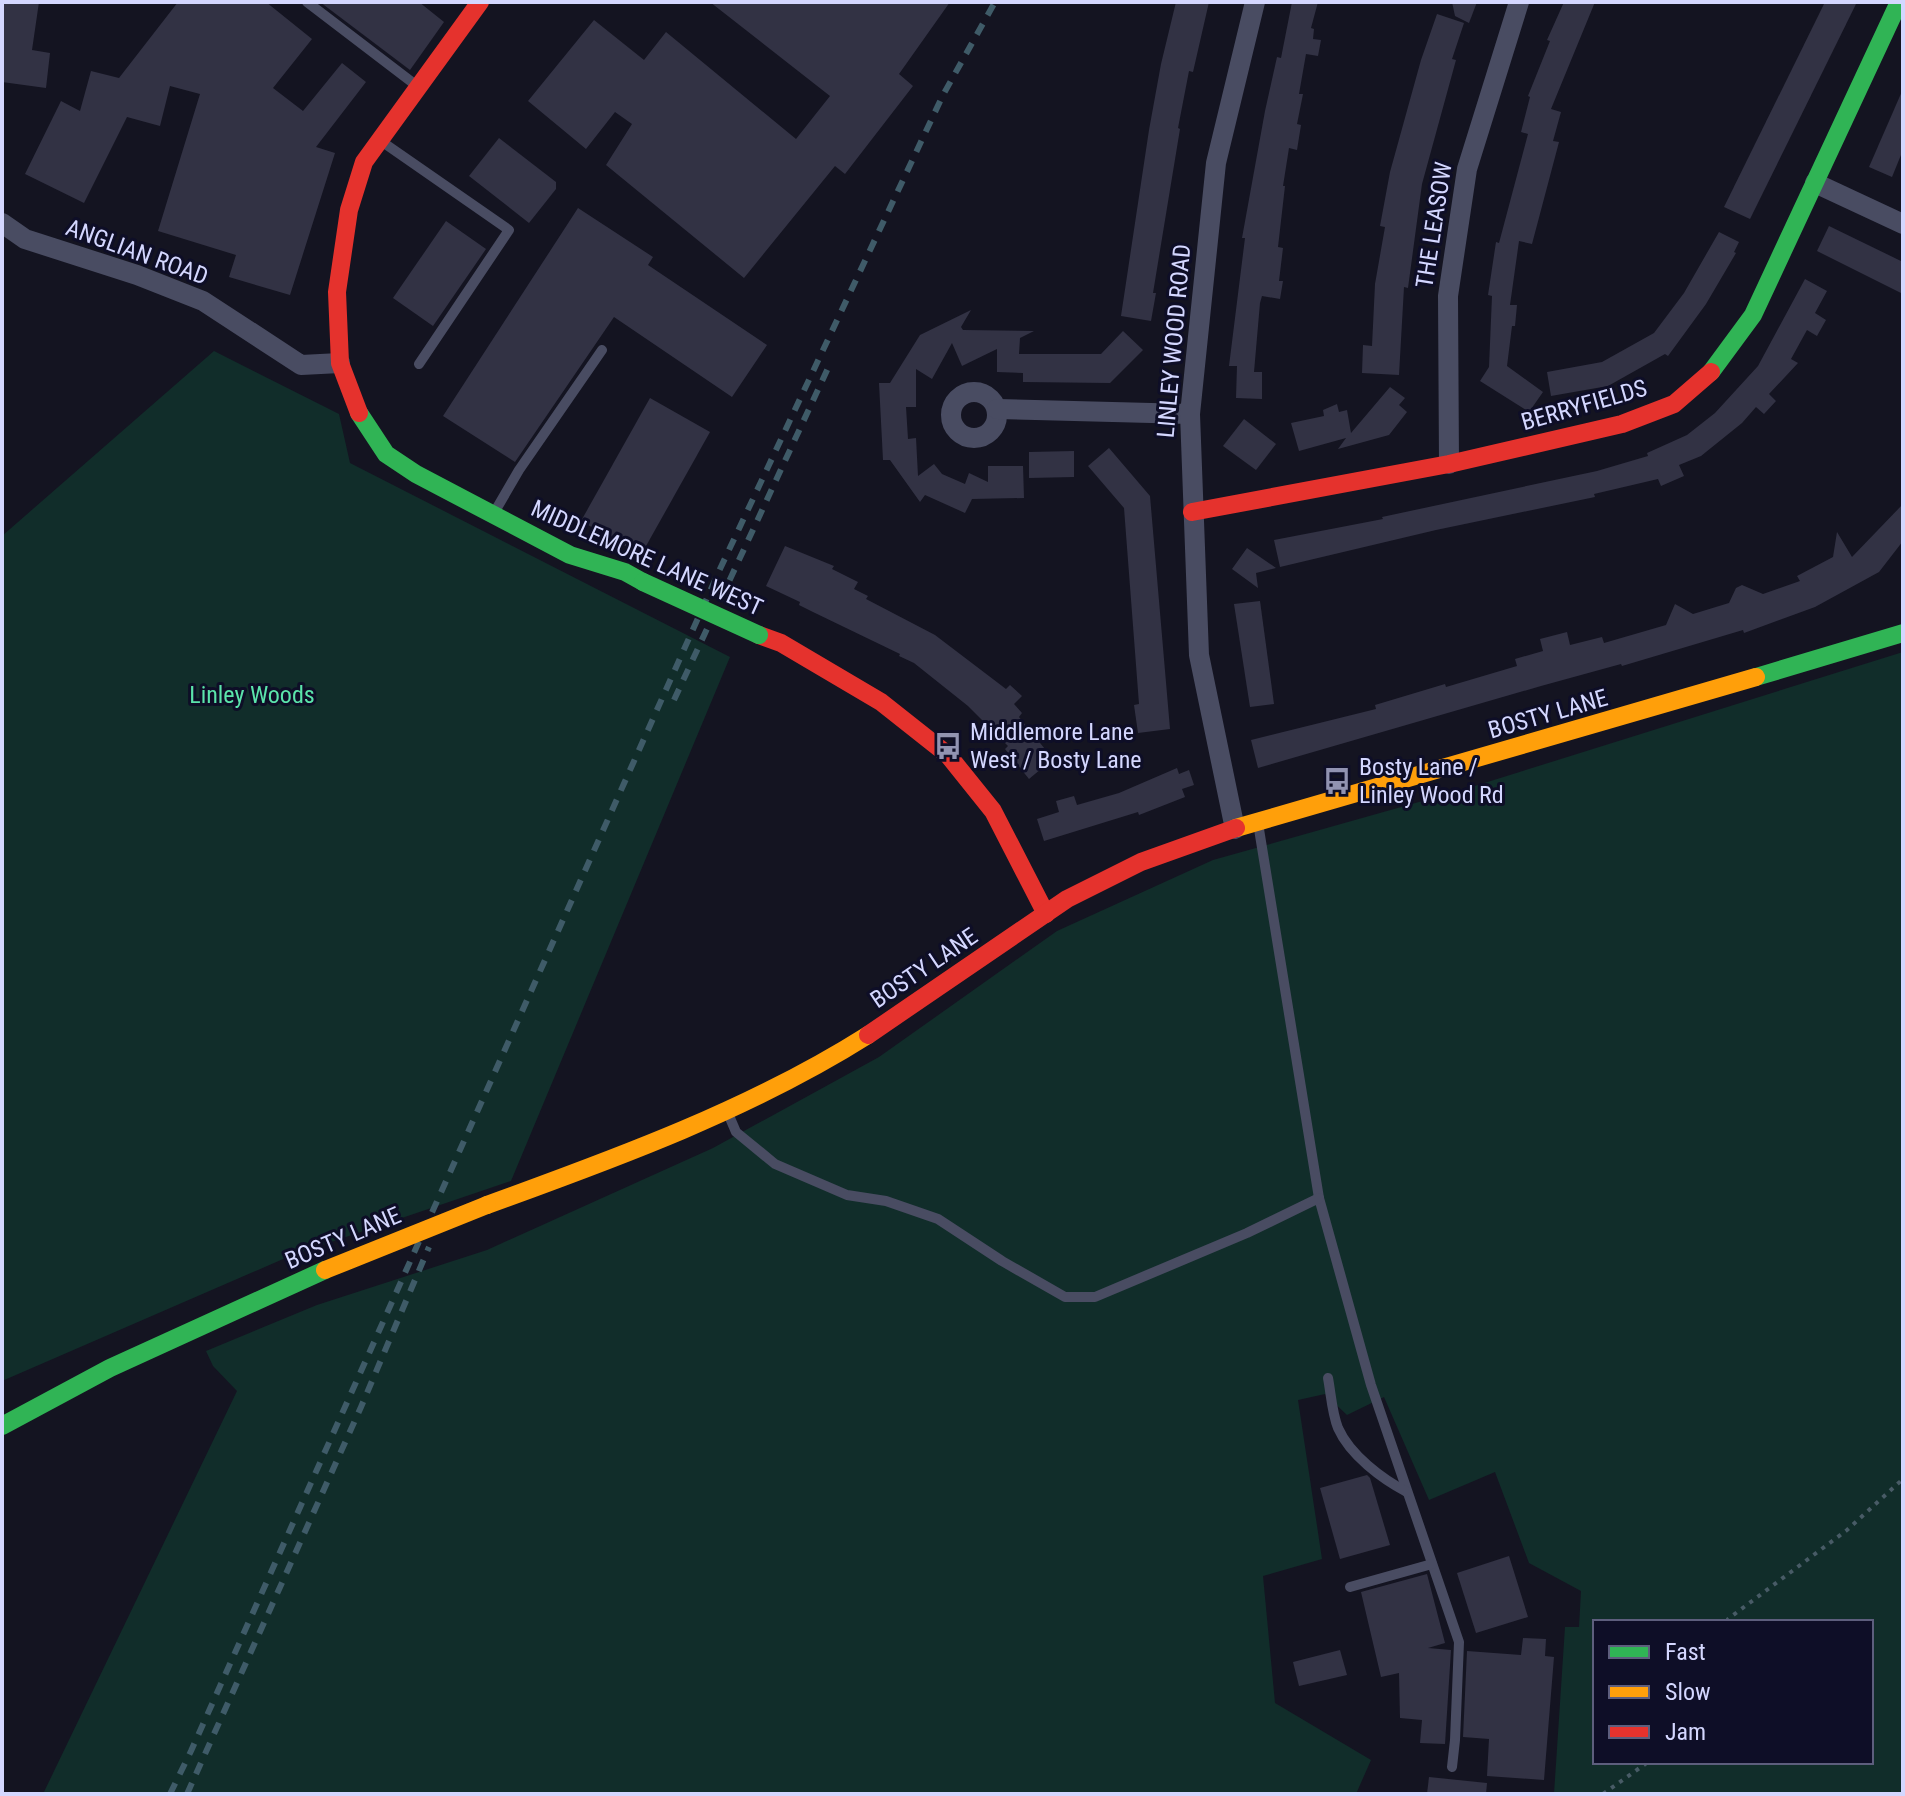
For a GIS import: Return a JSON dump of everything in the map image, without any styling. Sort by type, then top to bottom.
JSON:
[{"type":"street","name":"MIDDLEMORE LANE WEST","points":[[480,2],[364,162],[349,210],[337,292],[340,363],[357,410],[386,454],[416,474],[570,555],[625,572],[781,643],[881,702],[948,755],[993,811],[1046,914]]},
{"type":"street","name":"LINLEY WOOD ROAD","points":[[1235,829],[1199,655],[1190,414],[1216,163],[1255,2]]},
{"type":"street","name":"THE LEASOW","points":[[1449,464],[1448,296],[1467,169],[1519,2]]},
{"type":"street","name":"BERRYFIELDS","points":[[1192,512],[1449,464],[1622,424],[1674,404],[1714,369],[1753,315],[1899,2]]},
{"type":"street","points":[[1815,183],[1903,224]]},
{"type":"street","name":"ANGLIAN ROAD","points":[[2,223],[25,239],[137,275],[203,301],[301,365],[340,363]]},
{"type":"street","points":[[997,409],[1190,414]]},
{"type":"street","name":"BOSTY LANE","points":[[2,1426],[110,1368],[325,1270],[727,1111],[856,1042],[1046,914],[1138,863],[1258,821],[1903,633]]},
{"type":"lane","points":[[307,2],[418,87]]},
{"type":"lane","points":[[380,140],[509,230],[419,364]]},
{"type":"lane","points":[[493,515],[519,470],[602,350]]},
{"type":"lane","points":[[1258,821],[1319,1198],[1371,1385],[1459,1642],[1452,1767]]},
{"type":"lane","points":[[727,1111],[736,1132],[775,1164],[847,1195],[886,1201],[938,1219],[1065,1297],[1095,1297],[1247,1233],[1319,1198]]},
{"type":"lane","points":[[1328,1378],[1336,1421],[1343,1437],[1354,1452],[1388,1481],[1407,1492]]},
{"type":"lane","points":[[1350,1587],[1432,1564]]},
{"type":"path","points":[[1728,1620],[1847,1530],[1903,1479]]},
{"type":"path","points":[[1603,1794],[1645,1764]]},
{"type":"green space","name":"Linley Woods","points":[[214,351],[339,414],[350,463],[730,657],[511,1181],[290,1256],[2,1381],[2,536]]},
{"type":"green space","points":[[1903,652],[1903,1794],[1554,1794],[1565,1627],[1579,1627],[1581,1591],[1529,1563],[1495,1472],[1429,1500],[1384,1397],[1347,1415],[1325,1394],[1298,1400],[1322,1559],[1263,1576],[1275,1703],[1371,1760],[1356,1794],[43,1794],[237,1391],[213,1366],[206,1351],[317,1305],[487,1250],[713,1148],[879,1057],[1057,931],[1213,860],[1465,789]]},
{"type":"building","points":[[2,2],[39,2],[32,50],[50,53],[46,88],[2,82]]},
{"type":"building","points":[[178,2],[266,2],[312,39],[273,88],[303,111],[342,63],[366,82],[316,147],[335,153],[290,295],[229,277],[236,255],[158,231],[200,94],[170,86],[160,126],[127,117],[84,203],[25,174],[61,101],[80,111],[91,71],[119,78]]},
{"type":"building","points":[[320,2],[419,2],[444,22],[410,70]]},
{"type":"building","points":[[710,2],[950,2],[899,74],[913,86],[845,174],[835,166],[744,278],[606,165],[632,124],[615,112],[586,149],[528,101],[594,20],[644,60],[666,32],[796,139],[830,96]]},
{"type":"building","points":[[1176,2],[1209,2],[1193,72],[1189,71],[1178,128],[1151,321],[1121,316],[1149,130]]},
{"type":"building","points":[[1292,2],[1318,2],[1311,28],[1314,29],[1313,39],[1321,40],[1318,56],[1306,54],[1299,94],[1303,94],[1297,124],[1301,125],[1297,150],[1289,148],[1278,247],[1283,248],[1280,299],[1262,296],[1260,303],[1254,372],[1262,372],[1262,399],[1236,398],[1237,366],[1229,366],[1245,238],[1242,238],[1265,111],[1277,57],[1281,58]]},
{"type":"building","points":[[1452,2],[1477,2],[1469,23],[1455,16]]},
{"type":"building","points":[[1564,2],[1595,2],[1551,109],[1561,112],[1553,141],[1559,142],[1532,244],[1519,241],[1510,305],[1517,305],[1515,326],[1512,326],[1507,366],[1543,392],[1529,412],[1480,381],[1489,367],[1492,296],[1488,295],[1496,242],[1499,243],[1528,134],[1521,132],[1528,96]]},
{"type":"building","points":[[1825,2],[1857,2],[1750,219],[1724,207]]},
{"type":"building","points":[[1437,14],[1464,23],[1452,59],[1456,60],[1422,184],[1408,288],[1404,287],[1399,375],[1362,373],[1363,345],[1372,346],[1375,284],[1385,227],[1380,226],[1390,172]]},
{"type":"building","points":[[1903,89],[1903,150],[1892,177],[1869,167]]},
{"type":"building","points":[[499,138],[556,182],[556,189],[529,223],[469,176]]},
{"type":"building","points":[[578,208],[653,257],[648,265],[767,345],[732,397],[614,317],[515,462],[443,416]]},
{"type":"building","points":[[446,221],[486,249],[433,326],[393,298]]},
{"type":"building","points":[[1829,226],[1903,262],[1903,294],[1817,251]]},
{"type":"building","points":[[1719,232],[1739,242],[1736,253],[1706,304],[1668,356],[1665,354],[1608,386],[1551,396],[1547,372],[1602,362],[1654,333],[1684,293]]},
{"type":"building","points":[[1805,279],[1827,291],[1815,313],[1826,320],[1817,336],[1807,330],[1791,359],[1798,363],[1769,394],[1776,401],[1764,414],[1756,407],[1742,423],[1701,456],[1679,465],[1684,476],[1661,486],[1658,479],[1594,494],[1595,497],[1280,567],[1274,540],[1597,471],[1648,456],[1647,453],[1687,435],[1715,413],[1758,366]]},
{"type":"building","points":[[971,310],[961,327],[963,330],[1034,331],[1020,338],[1019,354],[1101,354],[1123,331],[1143,350],[1110,383],[1023,382],[1023,373],[997,372],[997,349],[962,366],[952,343],[932,379],[916,369],[916,407],[906,407],[908,439],[916,438],[918,476],[934,464],[942,474],[965,484],[969,473],[988,482],[988,466],[1023,466],[1024,498],[972,499],[965,513],[925,495],[920,502],[890,460],[883,460],[879,383],[890,383],[920,335]]},
{"type":"building","points":[[1390,387],[1405,398],[1399,405],[1407,412],[1389,435],[1338,449],[1346,438],[1299,451],[1291,423],[1324,416],[1323,410],[1337,404],[1339,412],[1347,410],[1351,433]]},
{"type":"building","points":[[650,398],[710,432],[641,555],[581,521]]},
{"type":"building","points":[[1244,419],[1276,444],[1256,470],[1223,446]]},
{"type":"building","points":[[1109,448],[1150,496],[1170,729],[1138,733],[1134,705],[1139,704],[1124,508],[1088,466]]},
{"type":"building","points":[[1074,451],[1074,477],[1029,478],[1029,452]]},
{"type":"building","points":[[1903,504],[1903,541],[1879,572],[1815,607],[1744,633],[1743,630],[1541,686],[1258,768],[1251,740],[1376,709],[1375,705],[1517,666],[1515,659],[1543,651],[1540,639],[1567,632],[1570,645],[1602,637],[1604,643],[1666,625],[1675,604],[1693,614],[1729,603],[1736,588],[1742,585],[1763,594],[1800,581],[1797,576],[1833,557],[1837,532],[1852,557]]},
{"type":"building","points":[[785,546],[834,566],[832,569],[858,582],[854,589],[868,596],[866,599],[935,635],[1006,689],[1010,685],[1022,696],[1014,704],[1022,713],[1019,717],[1053,759],[1029,779],[1005,749],[1008,746],[968,706],[914,663],[766,586]]},
{"type":"building","points":[[1247,548],[1276,568],[1256,573],[1258,588],[1232,569]]},
{"type":"building","points":[[1260,601],[1274,704],[1250,707],[1234,604]]},
{"type":"building","points":[[1177,768],[1179,774],[1189,770],[1194,785],[1182,789],[1185,797],[1139,815],[1138,812],[1044,841],[1037,819],[1059,812],[1056,801],[1074,796],[1077,805],[1119,793]]},
{"type":"building","points":[[1367,1475],[1390,1545],[1340,1559],[1320,1488]]},
{"type":"building","points":[[1509,1556],[1528,1617],[1476,1633],[1457,1573]]},
{"type":"building","points":[[1427,1574],[1445,1643],[1428,1648],[1451,1650],[1445,1744],[1420,1743],[1422,1720],[1400,1718],[1399,1673],[1381,1677],[1361,1592]]},
{"type":"building","points":[[1523,1638],[1546,1639],[1545,1656],[1554,1657],[1544,1780],[1487,1776],[1489,1739],[1463,1737],[1467,1651],[1521,1655]]},
{"type":"building","points":[[1340,1650],[1347,1675],[1299,1686],[1293,1662]]},
{"type":"building","points":[[1429,1777],[1487,1783],[1486,1794],[1427,1794]]},
{"type":"railway","points":[[170,1794],[720,569],[943,95],[995,2]]},
{"type":"railway","points":[[674,700],[829,366]]},
{"type":"railway","points":[[187,1794],[361,1407],[429,1247]]},
{"type":"traffic: fast","points":[[1711,372],[1753,315],[1899,2]]},
{"type":"traffic: fast","points":[[359,413],[386,454],[416,474],[570,555],[625,572],[643,582]]},
{"type":"traffic: fast","points":[[643,582],[759,635]]},
{"type":"traffic: fast","points":[[1756,677],[1903,633]]},
{"type":"traffic: fast","points":[[2,1426],[110,1368],[325,1270]]},
{"type":"traffic: slow","points":[[1236,828],[1756,677]]},
{"type":"traffic: slow","points":[[487,1205],[634,1150],[730,1109],[823,1062],[868,1035]]},
{"type":"traffic: slow","points":[[325,1270],[487,1205]]},
{"type":"traffic: jam","points":[[359,413],[340,363],[337,292],[349,210],[364,162],[480,2]]},
{"type":"traffic: jam","points":[[1192,512],[1449,464],[1622,424],[1674,404],[1711,372]]},
{"type":"traffic: jam","points":[[759,635],[781,643],[881,702],[948,755],[993,811],[1046,914]]},
{"type":"traffic: jam","points":[[868,1035],[1067,899],[1141,862],[1236,828]]},
{"type":"place","name":"Middlemore Lane West / Bosty Lane","points":[[948,746]]},
{"type":"place","name":"Bosty Lane / Linley Wood Rd","points":[[1337,781]]}]
